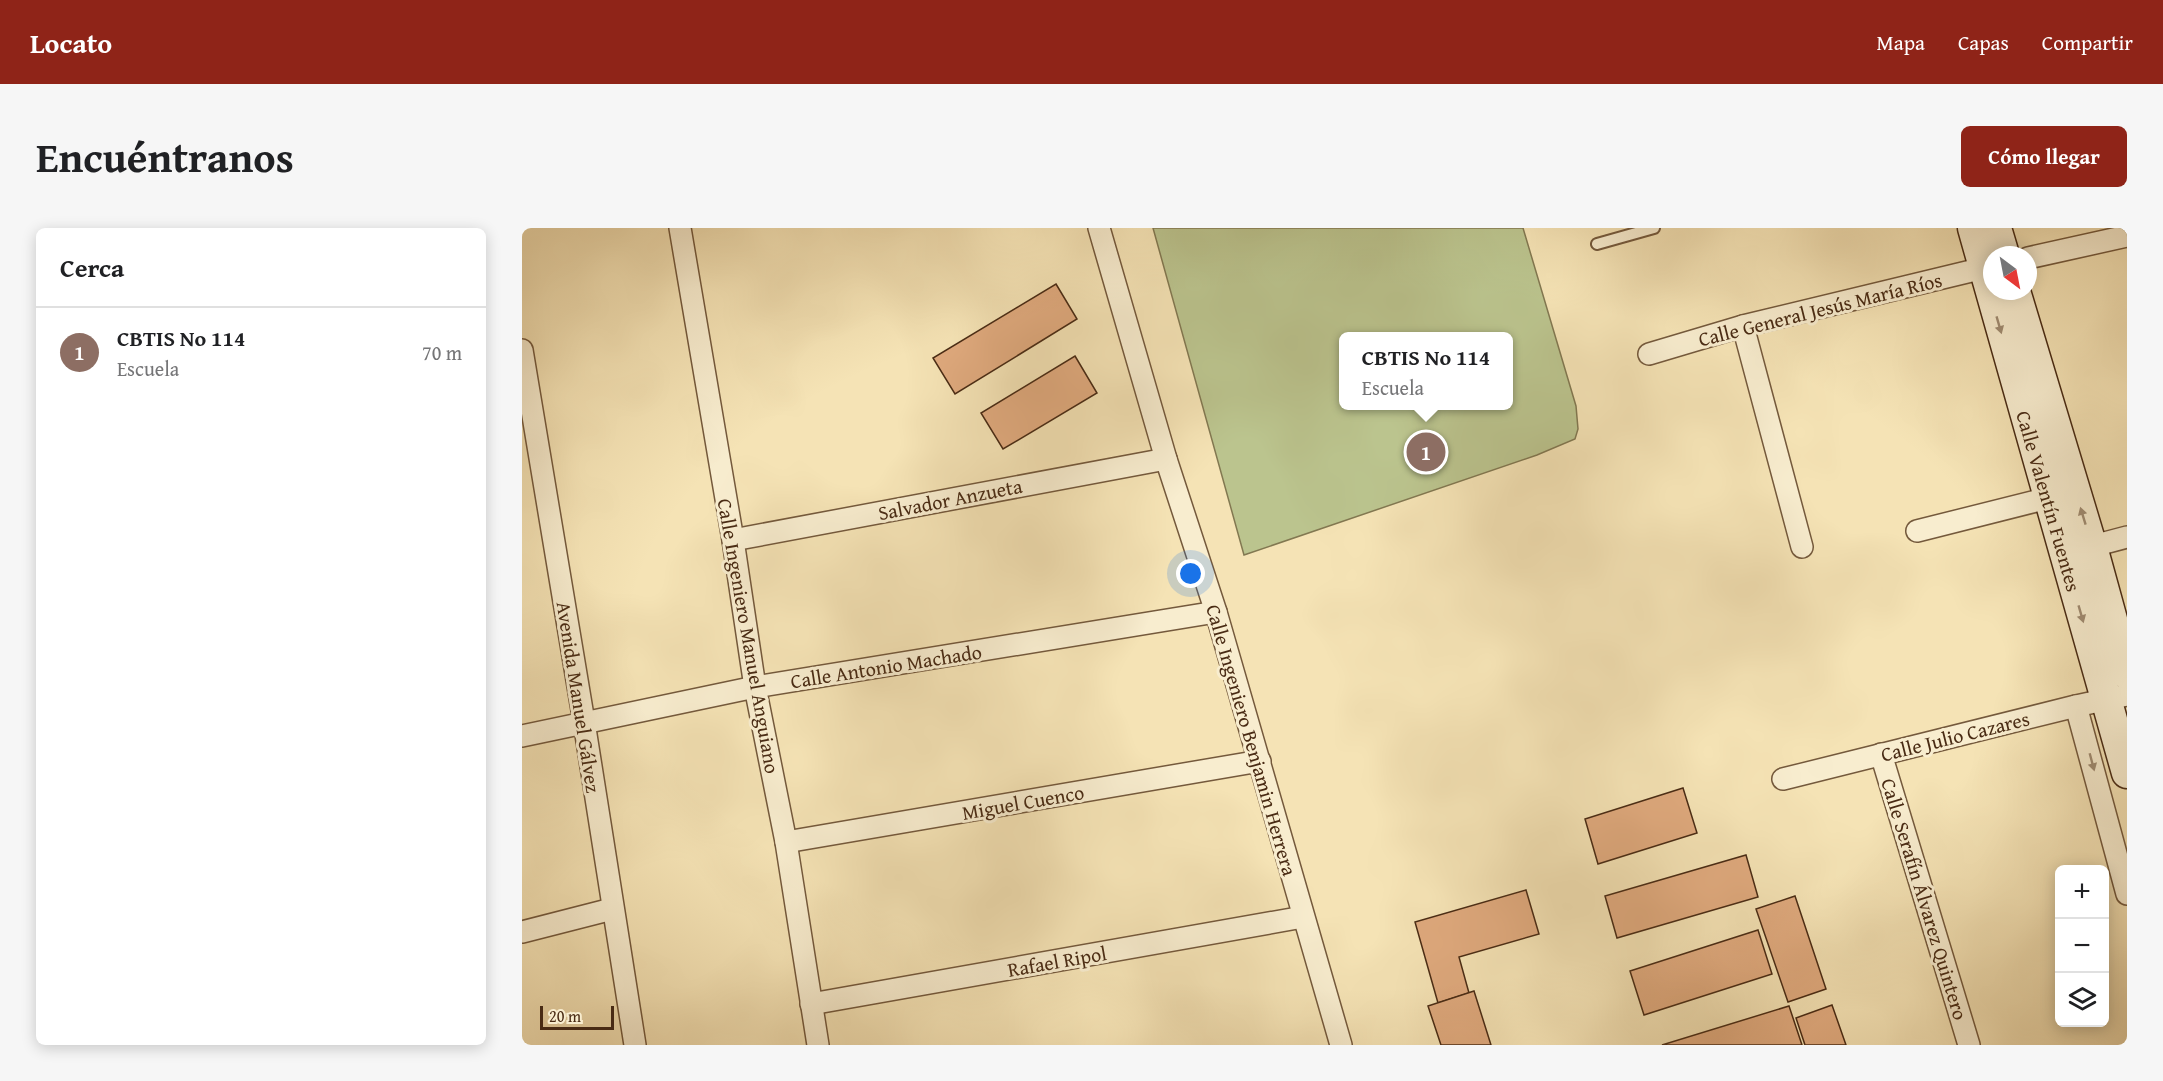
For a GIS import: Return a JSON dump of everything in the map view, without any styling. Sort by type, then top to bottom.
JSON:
[{"type":"main road","name":"Calle Valentín Fuentes","points":[[1973,228],[1983,246]]},
{"type":"main road","name":"Calle Valentín Fuentes","points":[[1994,246],[1996,228]]},
{"type":"main road","name":"Calle Valentín Fuentes","points":[[2002,300],[2048,498],[2078,550],[2127,674]]},
{"type":"main road","name":"Calle Valentín Fuentes","points":[[2016,300],[2117,698],[2127,773]]},
{"type":"street","name":"Calle Ingeniero Manuel Anguiano","points":[[680,228],[733,540],[755,687],[786,843],[818,1045]]},
{"type":"street","name":"Calle Ingeniero Benjamin Herrera","points":[[1099,228],[1166,459],[1216,612],[1341,1045]]},
{"type":"street","points":[[2037,256],[2127,236]]},
{"type":"street","name":"Calle General Jesús María Ríos","points":[[1649,354],[1743,326],[1983,266]]},
{"type":"street","points":[[1743,326],[1802,547]]},
{"type":"street","name":"Avenida Manuel Gálvez","points":[[522,350],[635,1045]]},
{"type":"street","name":"Salvador Anzueta","points":[[733,540],[1166,459]]},
{"type":"street","points":[[1917,531],[2048,498]]},
{"type":"street","points":[[2078,550],[2127,537]]},
{"type":"street","name":"Calle Antonio Machado","points":[[522,736],[755,687],[1216,612]]},
{"type":"street","name":"Calle Julio Cazares","points":[[1783,779],[2076,706],[2117,698]]},
{"type":"street","points":[[2076,706],[2127,894]]},
{"type":"street","name":"Calle Serafín Álvarez Quintero","points":[[1881,754],[1969,1045]]},
{"type":"street","name":"Miguel Cuenco","points":[[786,843],[1260,761]]},
{"type":"street","points":[[522,932],[612,909]]},
{"type":"street","name":"Rafael Ripol","points":[[811,1004],[1304,917]]},
{"type":"lane","points":[[1597,244],[1654,228]]},
{"type":"green space","points":[[1153,228],[1523,228],[1576,406],[1578,429],[1575,439],[1537,455],[1244,555]]},
{"type":"building","points":[[1056,284],[1077,319],[955,394],[933,358]]},
{"type":"building","points":[[1075,356],[1097,393],[1003,449],[981,413]]},
{"type":"building","points":[[1683,788],[1697,833],[1598,864],[1585,819]]},
{"type":"building","points":[[1746,855],[1758,897],[1617,938],[1605,896]]},
{"type":"building","points":[[1526,890],[1539,934],[1459,957],[1469,993],[1438,1003],[1415,922]]},
{"type":"building","points":[[1795,896],[1826,989],[1788,1002],[1756,909]]},
{"type":"building","points":[[1758,930],[1772,974],[1644,1015],[1630,971]]},
{"type":"building","points":[[1474,991],[1491,1045],[1441,1045],[1428,1006]]},
{"type":"building","points":[[1832,1005],[1846,1045],[1805,1045],[1796,1018]]},
{"type":"building","points":[[1789,1006],[1802,1045],[1662,1045]]},
{"type":"place","name":"CBTIS No 114","points":[[1426,452]]}]
